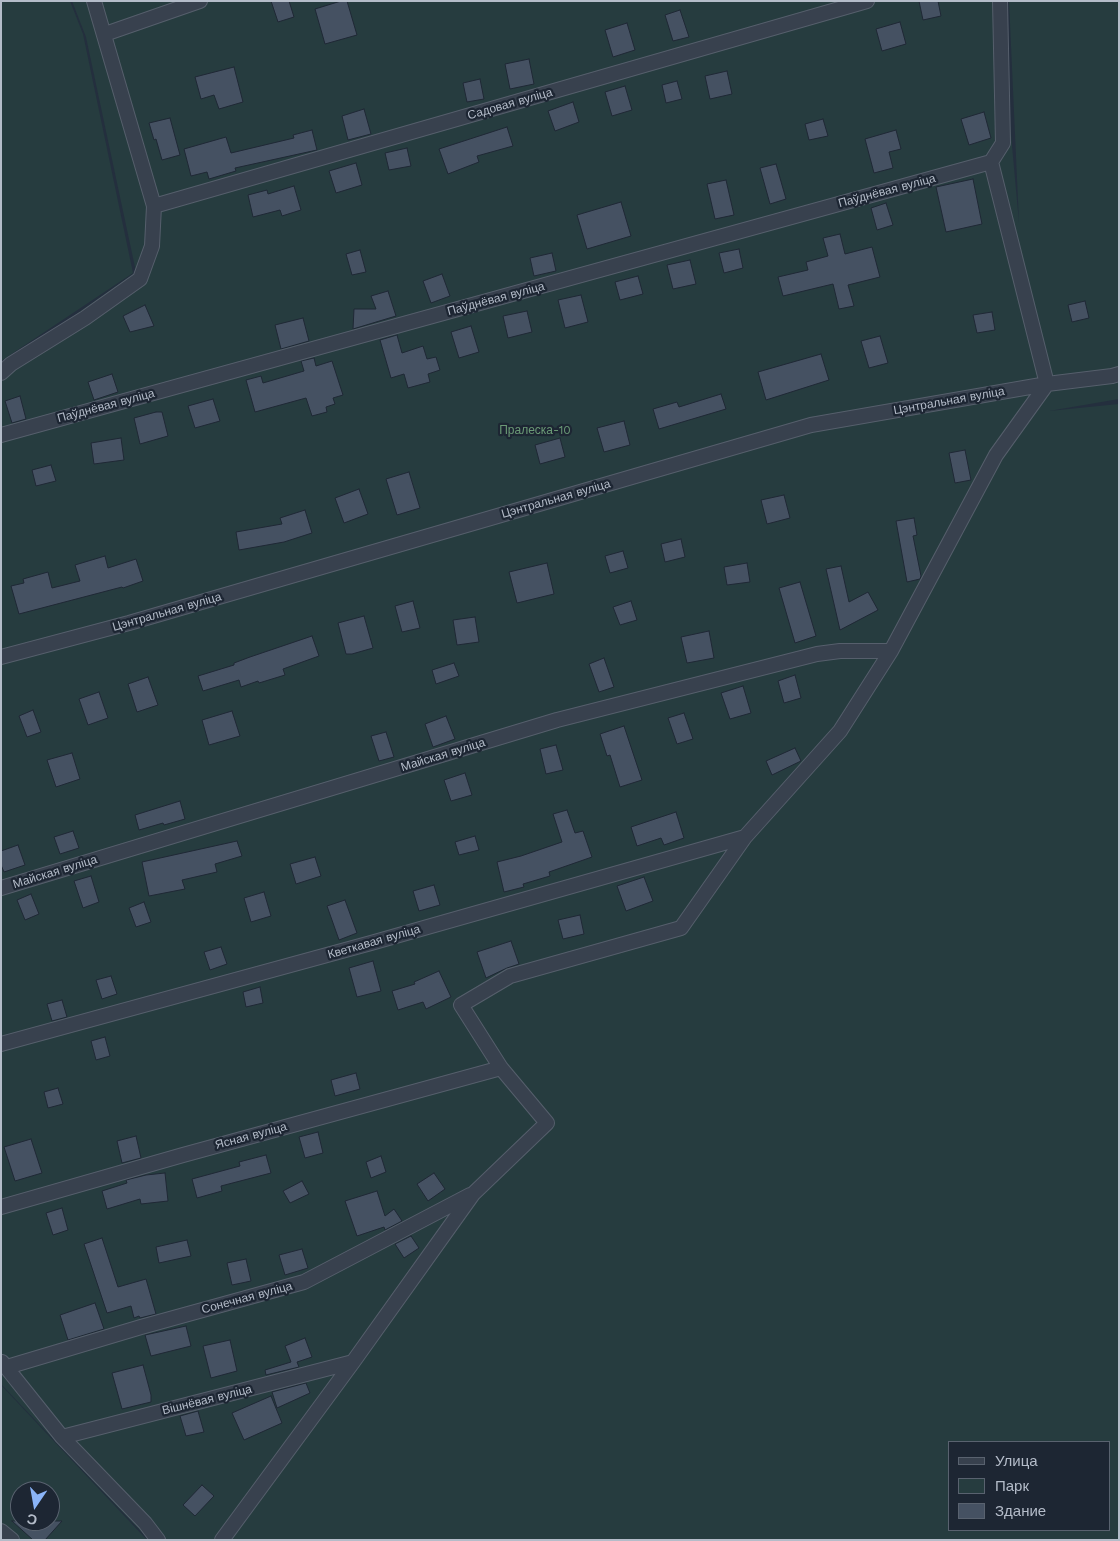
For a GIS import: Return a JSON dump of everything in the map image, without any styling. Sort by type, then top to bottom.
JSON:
[{"type":"street","points":[[1,373],[11,364],[85,318],[140,279],[152,246],[154,206],[94,1]]},
{"type":"street","points":[[105,34],[200,1]]},
{"type":"street","name":"Садовая вуліца","points":[[154,206],[867,1]]},
{"type":"street","points":[[222,1540],[473,1194],[547,1123],[501,1068],[461,1005],[510,976],[681,928],[745,837],[840,731],[891,651],[996,455],[1047,384],[991,162],[1003,143],[1000,1]]},
{"type":"street","name":"Паўднёвая вуліца","points":[[1,435],[991,162]]},
{"type":"street","name":"Цэнтральная вуліца","points":[[1,657],[129,623],[811,425],[1047,384],[1119,374]]},
{"type":"street","name":"Майская вуліца","points":[[1,888],[557,720],[817,654],[840,651],[891,651]]},
{"type":"street","name":"Кветкавая вуліца","points":[[1,1044],[371,943],[745,837]]},
{"type":"street","name":"Ясная вуліца","points":[[1,1206],[501,1068]]},
{"type":"street","name":"Сонечная вуліца","points":[[4,1364],[304,1282],[473,1194]]},
{"type":"street","name":"Вішнёвая вуліца","points":[[62,1437],[352,1362]]},
{"type":"street","points":[[4,1364],[62,1437],[145,1523],[158,1540]]},
{"type":"street","points":[[1,1531],[12,1540]]},
{"type":"green space","points":[[1,1],[70,1],[83,34],[133,273],[1,361]]},
{"type":"green space","name":"Пралеска-10","points":[[72,1],[999,1],[1019,223],[1009,1],[1119,1],[1119,399],[1049,411],[1119,404],[1119,1540],[230,1540],[320,1418],[225,1540],[149,1540],[1,1384],[1,367],[136,272],[86,37]]},
{"type":"green space","points":[[1,1385],[147,1540],[1,1540]]},
{"type":"building","points":[[271,1],[289,1],[294,17],[278,22]]},
{"type":"building","points":[[347,1],[357,35],[325,44],[315,9]]},
{"type":"building","points":[[919,1],[938,1],[941,16],[923,20]]},
{"type":"building","points":[[680,10],[689,37],[673,41],[665,15]]},
{"type":"building","points":[[900,22],[906,44],[882,51],[876,29]]},
{"type":"building","points":[[627,23],[635,50],[613,57],[605,30]]},
{"type":"building","points":[[529,59],[534,84],[510,89],[505,64]]},
{"type":"building","points":[[234,67],[243,102],[219,109],[214,95],[201,99],[195,77]]},
{"type":"building","points":[[727,71],[732,94],[710,99],[705,76]]},
{"type":"building","points":[[480,79],[484,99],[467,102],[463,83]]},
{"type":"building","points":[[677,81],[682,99],[666,103],[662,85]]},
{"type":"building","points":[[625,86],[632,110],[612,116],[605,92]]},
{"type":"building","points":[[573,102],[579,122],[555,131],[548,111]]},
{"type":"building","points":[[364,109],[371,134],[348,140],[342,116]]},
{"type":"building","points":[[984,112],[991,138],[969,145],[961,119]]},
{"type":"building","points":[[170,118],[180,155],[162,160],[149,123]]},
{"type":"building","points":[[823,119],[828,136],[809,140],[805,124]]},
{"type":"building","points":[[507,127],[513,146],[477,156],[479,162],[448,174],[439,149]]},
{"type":"building","points":[[312,130],[317,150],[235,168],[236,171],[209,179],[207,172],[191,176],[184,149],[226,137],[231,153],[294,138],[293,135]]},
{"type":"building","points":[[896,130],[901,149],[889,152],[893,168],[874,173],[865,139]]},
{"type":"building","points":[[407,148],[411,166],[389,170],[385,153]]},
{"type":"building","points":[[356,163],[362,185],[336,193],[329,171]]},
{"type":"building","points":[[776,164],[786,199],[770,204],[760,168]]},
{"type":"building","points":[[973,179],[982,224],[946,232],[936,187]]},
{"type":"building","points":[[726,180],[734,215],[715,219],[707,184]]},
{"type":"building","points":[[294,186],[301,210],[282,216],[280,210],[253,217],[248,195],[267,190],[268,194]]},
{"type":"building","points":[[621,202],[631,236],[587,249],[577,215]]},
{"type":"building","points":[[886,203],[893,225],[877,230],[871,208]]},
{"type":"building","points":[[840,234],[845,254],[872,247],[880,277],[848,285],[854,306],[839,309],[833,284],[783,296],[778,277],[808,270],[806,262],[828,256],[823,238]]},
{"type":"building","points":[[739,249],[743,268],[724,273],[719,253]]},
{"type":"building","points":[[360,250],[366,272],[352,275],[346,254]]},
{"type":"building","points":[[552,253],[556,271],[534,276],[530,258]]},
{"type":"building","points":[[690,260],[696,284],[673,289],[667,265]]},
{"type":"building","points":[[442,274],[450,296],[431,303],[423,281]]},
{"type":"building","points":[[638,276],[643,294],[620,300],[615,282]]},
{"type":"building","points":[[388,291],[396,316],[353,329],[354,309],[376,309],[371,296]]},
{"type":"building","points":[[581,295],[588,322],[565,328],[558,300]]},
{"type":"building","points":[[1085,301],[1089,318],[1072,322],[1068,305]]},
{"type":"building","points":[[145,305],[154,326],[130,332],[123,316]]},
{"type":"building","points":[[527,311],[532,332],[508,338],[503,316]]},
{"type":"building","points":[[992,312],[995,330],[977,333],[973,315]]},
{"type":"building","points":[[303,318],[309,341],[281,349],[275,325]]},
{"type":"building","points":[[471,326],[479,352],[459,358],[451,332]]},
{"type":"building","points":[[397,335],[402,353],[423,346],[427,359],[436,357],[440,370],[428,374],[430,382],[408,388],[404,374],[391,378],[380,340]]},
{"type":"building","points":[[880,336],[888,363],[869,368],[861,341]]},
{"type":"building","points":[[821,354],[829,380],[766,400],[758,372]]},
{"type":"building","points":[[314,358],[316,366],[332,361],[343,395],[333,398],[335,404],[326,407],[327,412],[312,416],[306,398],[255,412],[246,380],[261,376],[263,383],[304,371],[301,361]]},
{"type":"building","points":[[112,374],[118,392],[94,400],[88,382]]},
{"type":"building","points":[[721,394],[726,409],[659,429],[653,409],[677,402],[679,407]]},
{"type":"building","points":[[20,396],[26,419],[12,423],[5,401]]},
{"type":"building","points":[[213,399],[220,421],[195,428],[188,406]]},
{"type":"building","points":[[162,412],[168,436],[140,444],[134,418]]},
{"type":"building","points":[[624,421],[630,445],[604,452],[597,428]]},
{"type":"building","points":[[121,438],[124,460],[94,464],[91,443]]},
{"type":"building","points":[[560,438],[565,457],[540,464],[535,445]]},
{"type":"building","points":[[965,450],[971,480],[955,483],[949,453]]},
{"type":"building","points":[[51,465],[56,481],[36,486],[32,470]]},
{"type":"building","points":[[409,472],[420,508],[397,515],[386,479]]},
{"type":"building","points":[[359,489],[368,514],[344,523],[335,498]]},
{"type":"building","points":[[784,495],[790,518],[767,524],[761,500]]},
{"type":"building","points":[[305,510],[312,533],[284,542],[239,550],[236,532],[282,524],[280,518]]},
{"type":"building","points":[[914,518],[917,535],[913,536],[921,576],[920,579],[907,582],[896,521]]},
{"type":"building","points":[[681,539],[685,557],[665,562],[661,544]]},
{"type":"building","points":[[623,551],[628,568],[610,573],[605,556]]},
{"type":"building","points":[[105,556],[108,568],[136,559],[143,581],[123,588],[19,614],[11,586],[24,583],[23,579],[48,572],[52,588],[80,581],[75,565]]},
{"type":"building","points":[[547,563],[554,594],[517,603],[509,572]]},
{"type":"building","points":[[747,563],[750,582],[727,585],[724,567]]},
{"type":"building","points":[[841,566],[849,602],[868,592],[878,610],[840,630],[826,569]]},
{"type":"building","points":[[800,582],[816,636],[795,643],[779,588]]},
{"type":"building","points":[[413,601],[420,628],[402,632],[395,606]]},
{"type":"building","points":[[631,601],[637,620],[620,625],[613,607]]},
{"type":"building","points":[[364,616],[373,648],[346,654],[338,623]]},
{"type":"building","points":[[475,617],[479,642],[457,645],[453,620]]},
{"type":"building","points":[[709,631],[714,658],[687,663],[681,637]]},
{"type":"building","points":[[312,636],[319,656],[283,669],[285,675],[241,687],[239,680],[203,691],[198,676],[234,665],[234,663],[250,657]]},
{"type":"building","points":[[604,658],[614,687],[599,692],[589,664]]},
{"type":"building","points":[[454,663],[459,676],[436,684],[432,670]]},
{"type":"building","points":[[795,675],[801,698],[784,703],[778,681]]},
{"type":"building","points":[[148,677],[158,705],[137,712],[128,684]]},
{"type":"building","points":[[743,686],[751,713],[730,719],[721,693]]},
{"type":"building","points":[[99,692],[108,718],[88,725],[79,699]]},
{"type":"building","points":[[33,710],[41,732],[27,737],[19,716]]},
{"type":"building","points":[[232,711],[240,736],[209,745],[202,720]]},
{"type":"building","points":[[684,713],[693,739],[677,744],[668,718]]},
{"type":"building","points":[[446,716],[455,739],[433,747],[425,724]]},
{"type":"building","points":[[624,726],[642,780],[620,787],[610,755],[607,756],[600,734]]},
{"type":"building","points":[[386,732],[394,757],[379,761],[371,736]]},
{"type":"building","points":[[556,745],[563,770],[546,774],[540,749]]},
{"type":"building","points":[[795,748],[801,761],[772,775],[766,761]]},
{"type":"building","points":[[72,753],[80,779],[56,787],[47,760]]},
{"type":"building","points":[[465,773],[472,795],[451,801],[444,780]]},
{"type":"building","points":[[180,801],[185,819],[139,830],[135,815]]},
{"type":"building","points":[[567,810],[575,833],[583,831],[592,857],[549,872],[550,876],[523,884],[524,887],[504,892],[497,862],[562,842],[553,814]]},
{"type":"building","points":[[676,812],[684,838],[664,845],[661,838],[637,846],[631,827]]},
{"type":"building","points":[[73,831],[79,848],[60,854],[54,837]]},
{"type":"building","points":[[475,836],[479,850],[459,855],[455,842]]},
{"type":"building","points":[[237,841],[242,856],[215,864],[217,872],[182,880],[185,889],[149,896],[142,862]]},
{"type":"building","points":[[18,845],[25,865],[4,872],[1,865],[1,851]]},
{"type":"building","points":[[315,857],[321,876],[296,884],[290,864]]},
{"type":"building","points":[[91,876],[99,902],[83,908],[74,881]]},
{"type":"building","points":[[644,877],[653,901],[626,911],[617,886]]},
{"type":"building","points":[[434,885],[440,905],[419,911],[413,891]]},
{"type":"building","points":[[264,892],[271,916],[251,922],[244,898]]},
{"type":"building","points":[[31,894],[39,914],[25,920],[17,900]]},
{"type":"building","points":[[345,900],[357,933],[339,940],[327,906]]},
{"type":"building","points":[[144,902],[151,922],[136,927],[129,908]]},
{"type":"building","points":[[580,915],[584,934],[563,939],[558,920]]},
{"type":"building","points":[[511,941],[519,964],[486,978],[477,952]]},
{"type":"building","points":[[221,947],[227,964],[210,970],[204,952]]},
{"type":"building","points":[[373,961],[381,991],[357,997],[349,968]]},
{"type":"building","points":[[439,971],[451,997],[426,1009],[423,1002],[398,1010],[392,991],[415,984],[414,982]]},
{"type":"building","points":[[111,976],[117,994],[102,999],[96,980]]},
{"type":"building","points":[[260,987],[263,1003],[246,1007],[243,992]]},
{"type":"building","points":[[62,1000],[67,1017],[52,1021],[47,1004]]},
{"type":"building","points":[[105,1037],[110,1056],[96,1060],[91,1041]]},
{"type":"building","points":[[356,1073],[360,1089],[335,1096],[331,1080]]},
{"type":"building","points":[[58,1088],[63,1104],[48,1108],[44,1092]]},
{"type":"building","points":[[318,1132],[323,1153],[305,1158],[299,1137]]},
{"type":"building","points":[[136,1136],[141,1158],[122,1163],[117,1141]]},
{"type":"building","points":[[31,1139],[42,1173],[15,1181],[4,1147]]},
{"type":"building","points":[[266,1155],[271,1173],[221,1186],[222,1191],[197,1198],[192,1179],[240,1166],[239,1162]]},
{"type":"building","points":[[381,1156],[386,1172],[371,1178],[366,1162]]},
{"type":"building","points":[[165,1173],[168,1201],[141,1204],[140,1199],[107,1209],[102,1191],[127,1183],[126,1180]]},
{"type":"building","points":[[434,1173],[445,1189],[428,1201],[417,1184]]},
{"type":"building","points":[[302,1181],[309,1194],[290,1203],[283,1191]]},
{"type":"building","points":[[377,1191],[385,1216],[394,1209],[402,1221],[385,1230],[384,1227],[357,1236],[345,1201]]},
{"type":"building","points":[[62,1208],[68,1230],[53,1235],[46,1213]]},
{"type":"building","points":[[411,1236],[419,1248],[404,1258],[395,1244]]},
{"type":"building","points":[[102,1238],[118,1287],[146,1279],[156,1314],[134,1318],[131,1306],[107,1313],[84,1244]]},
{"type":"building","points":[[187,1240],[191,1256],[159,1263],[156,1247]]},
{"type":"building","points":[[302,1249],[308,1268],[285,1275],[279,1255]]},
{"type":"building","points":[[246,1259],[251,1281],[232,1285],[227,1263]]},
{"type":"building","points":[[95,1303],[104,1329],[68,1340],[60,1315]]},
{"type":"building","points":[[186,1326],[191,1346],[151,1356],[145,1335]]},
{"type":"building","points":[[305,1338],[312,1357],[297,1362],[299,1367],[266,1375],[265,1370],[291,1362],[285,1346]]},
{"type":"building","points":[[230,1340],[237,1371],[211,1378],[203,1346]]},
{"type":"building","points":[[143,1365],[151,1402],[122,1409],[112,1373]]},
{"type":"building","points":[[306,1383],[310,1393],[277,1408],[272,1392]]},
{"type":"building","points":[[271,1396],[282,1423],[244,1440],[232,1413]]},
{"type":"building","points":[[198,1411],[204,1432],[186,1436],[180,1416]]},
{"type":"building","points":[[202,1485],[214,1496],[195,1516],[183,1505]]},
{"type":"building","points":[[23,1531],[53,1531],[45,1540],[33,1540]]}]
